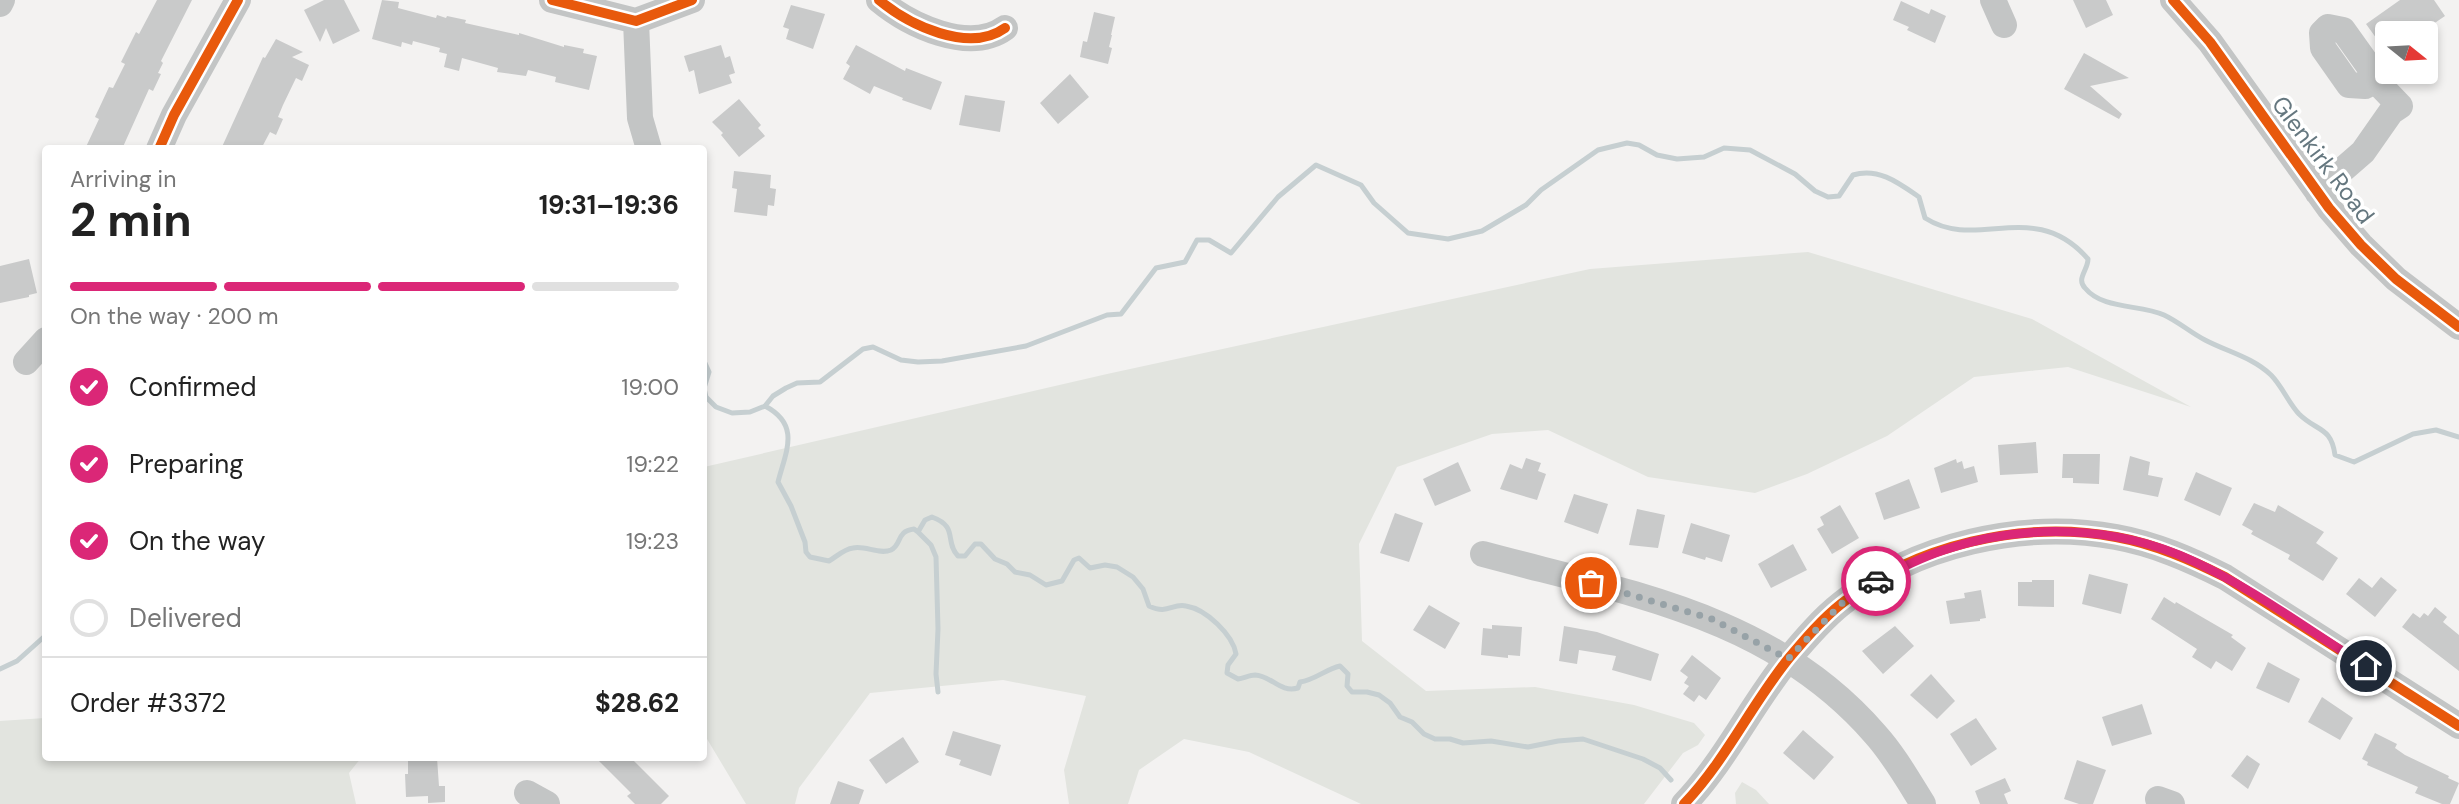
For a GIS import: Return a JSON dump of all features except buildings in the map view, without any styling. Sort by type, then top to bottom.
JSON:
[{"type":"street","points":[[161,145],[174,115],[237,0]]},
{"type":"street","points":[[552,0],[636,21],[692,0]]},
{"type":"street","points":[[879,0],[909,19],[958,37],[988,37],[1005,28]]},
{"type":"street","points":[[1993,0],[2004,25]]},
{"type":"street","name":"Glenkirk Road","points":[[2173,0],[2210,42],[2317,192],[2361,245],[2396,279],[2459,327]]},
{"type":"street","points":[[636,21],[640,118],[648,145]]},
{"type":"street","points":[[2317,192],[2363,152],[2390,112],[2400,106],[2379,84]]},
{"type":"street","points":[[26,362],[42,344]]},
{"type":"street","points":[[1684,804],[1718,763],[1788,659],[1841,604],[1875,581],[1912,562],[1974,541],[2011,534],[2049,531],[2117,537],[2155,546],[2191,560],[2225,577],[2459,726]]},
{"type":"street","points":[[1483,554],[1712,619],[1788,659],[1846,704],[1875,734],[1901,767],[1923,804]]},
{"type":"shaded area","points":[[1808,252],[2032,319],[2191,407],[2068,367],[1974,377],[1887,436],[1807,474],[1755,493],[1648,477],[1548,430],[1492,434],[1397,467],[1359,544],[1362,641],[1426,691],[1535,687],[1634,705],[1694,723],[1705,735],[1698,745],[1683,753],[1644,804],[1361,804],[1249,752],[1184,739],[1139,770],[1128,804],[1069,804],[1064,770],[1086,696],[1003,680],[870,693],[799,788],[795,804],[746,804],[707,739],[707,466],[1107,374],[1590,269]]},
{"type":"shaded area","points":[[42,718],[42,761],[359,761],[349,773],[356,804],[0,804],[0,721]]},
{"type":"shaded area","points":[[1742,782],[1756,790],[1769,804],[1736,804],[1735,793]]},
{"type":"waterway","points":[[707,398],[716,407],[732,413],[750,412],[765,406],[773,396],[797,383],[820,382],[863,349],[873,347],[901,360],[942,361],[1026,346],[1107,315],[1121,314],[1156,268],[1185,262],[1197,240],[1209,240],[1231,253],[1278,197],[1316,165],[1361,185],[1374,203],[1408,233],[1448,239],[1482,231],[1526,205],[1541,190],[1598,150],[1627,143],[1639,145],[1657,155],[1677,159],[1704,157],[1724,148],[1750,150],[1795,174],[1815,191],[1828,197],[1839,196],[1853,175],[1871,173],[1896,182],[1919,197],[1925,218],[1945,227],[1965,230],[2027,228],[2047,231],[2068,241],[2088,259],[2082,281],[2093,295],[2112,303],[2164,315],[2205,340],[2264,369],[2275,379],[2299,414],[2327,434],[2335,455],[2354,462],[2413,434],[2436,430],[2459,437]]},
{"type":"waterway","points":[[707,368],[707,378]]},
{"type":"waterway","points":[[765,406],[776,413],[787,430],[787,449],[778,482],[791,506],[810,557],[829,561],[843,551],[853,548],[891,550],[904,532],[914,529],[918,532],[925,520],[932,517],[945,525],[958,556],[965,556],[975,544],[981,544],[995,559],[1007,564],[1015,572],[1030,575],[1046,585],[1062,581],[1074,560],[1079,558],[1090,568],[1105,565],[1117,567],[1133,577],[1143,589],[1149,606],[1161,609],[1186,606],[1210,617],[1224,631],[1234,647],[1236,654],[1228,665],[1227,673],[1238,679],[1261,676],[1292,689],[1298,688],[1300,682],[1340,666],[1348,674],[1347,686],[1352,692],[1379,695],[1390,703],[1400,717],[1412,722],[1424,734],[1435,739],[1450,739],[1463,743],[1491,741],[1528,747],[1583,739],[1643,759],[1660,768],[1671,780]]},
{"type":"waterway","points":[[918,532],[931,545],[936,557],[938,692]]},
{"type":"waterway","points":[[0,669],[17,661],[42,639]]},
{"type":"cycle path","points":[[161,145],[174,115],[238,0]]},
{"type":"cycle path","points":[[552,0],[636,21],[692,0]]},
{"type":"cycle path","points":[[879,0],[906,19],[957,37],[974,38],[1005,28]]},
{"type":"cycle path","points":[[2173,0],[2210,42],[2329,208],[2361,245],[2396,279],[2459,327]]},
{"type":"cycle path","points":[[1684,804],[1726,751],[1762,694],[1789,658],[1841,604],[1870,583],[1902,566],[1936,552],[2008,535],[2044,532],[2116,537],[2159,548],[2186,559],[2225,577],[2459,726]]},
{"type":"way so far","points":[[1591,583],[1712,619],[1788,659],[1841,604],[1876,581]]},
{"type":"route","points":[[1876,581],[1912,562],[1943,550],[2011,534],[2049,531],[2117,537],[2155,546],[2225,577],[2366,666]]}]
